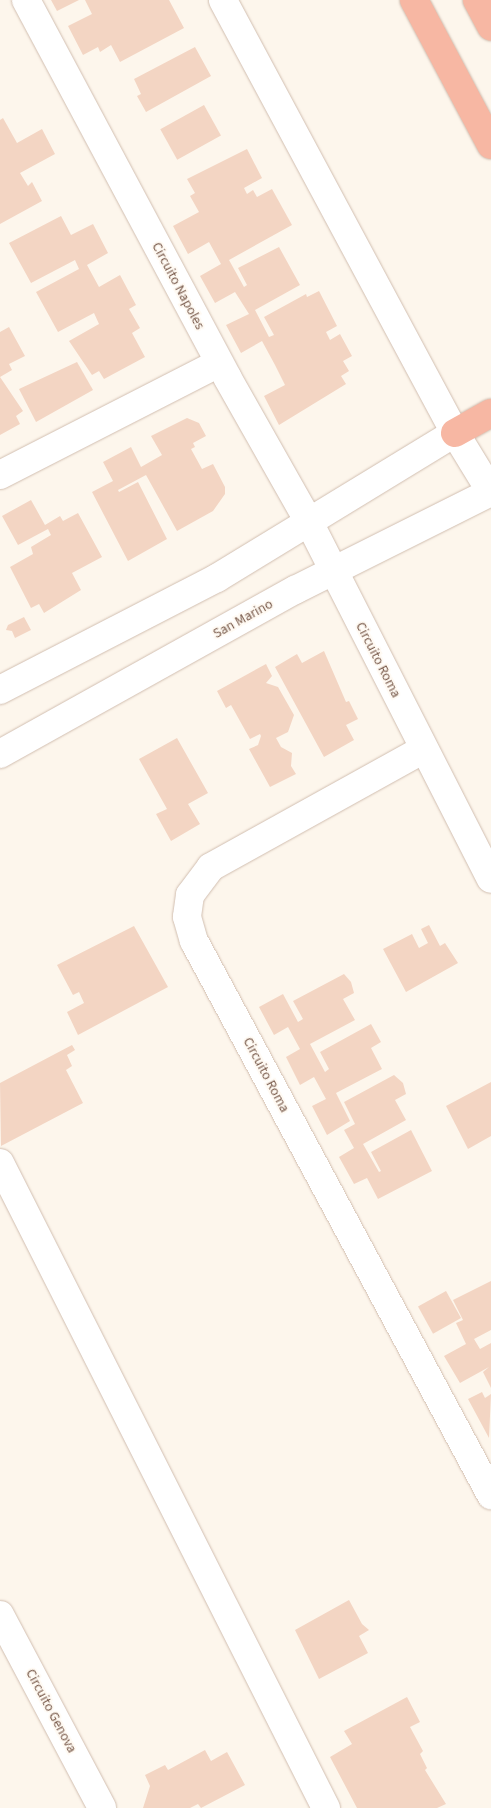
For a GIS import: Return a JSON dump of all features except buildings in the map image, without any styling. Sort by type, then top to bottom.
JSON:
[{"type":"highway","points":[[414,0],[491,145]]},
{"type":"highway","points":[[477,0],[491,26]]},
{"type":"highway","points":[[477,118],[491,165]]},
{"type":"highway","points":[[455,432],[491,413]]},
{"type":"street","name":"Circuito Napoles","points":[[26,0],[219,363],[310,524],[333,571]]},
{"type":"street","points":[[223,0],[455,432],[491,492]]},
{"type":"street","points":[[0,475],[219,363]]},
{"type":"street","points":[[0,690],[217,578],[310,524],[455,432]]},
{"type":"street","name":"San Marino","points":[[0,754],[333,571],[491,492]]},
{"type":"street","name":"Circuito Roma","points":[[333,571],[491,879]]},
{"type":"street","name":"Circuito Roma","points":[[424,749],[211,867],[190,895],[187,917],[194,941],[491,1495]]},
{"type":"street","points":[[0,1163],[326,1808]]},
{"type":"street","name":"Circuito Genova","points":[[0,1615],[102,1808]]}]
